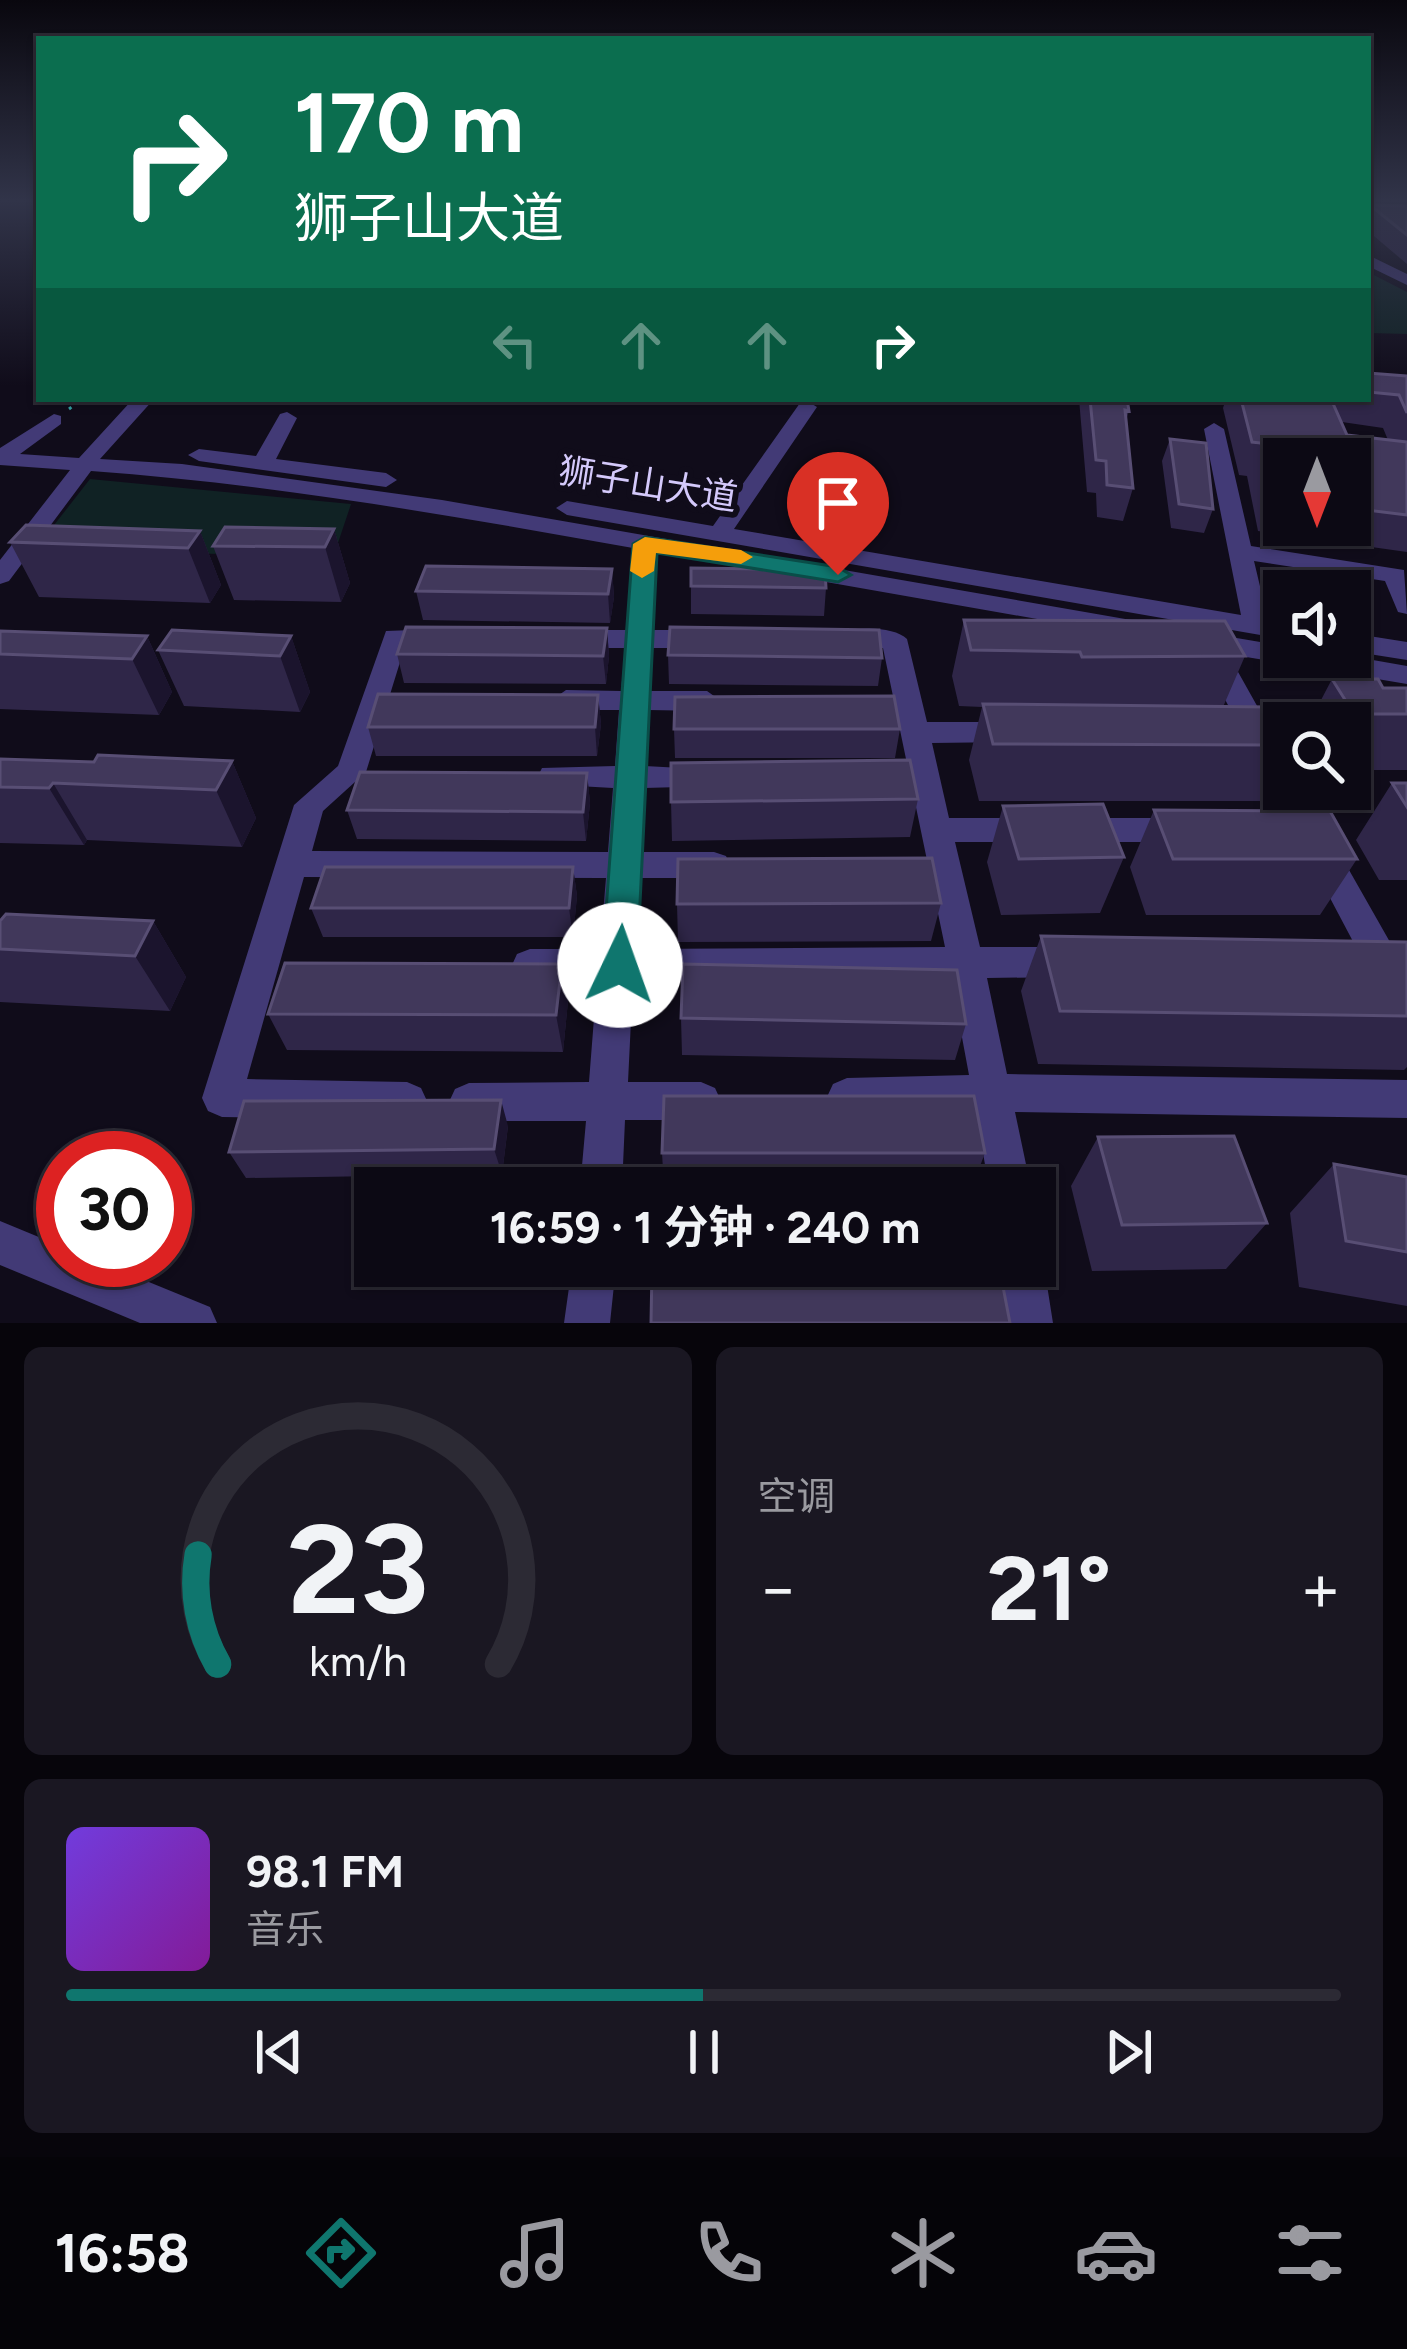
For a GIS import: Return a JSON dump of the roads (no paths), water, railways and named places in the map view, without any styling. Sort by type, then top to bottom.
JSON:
[{"type":"street","points":[[1373,263],[1407,280]]},
{"type":"street","points":[[0,576],[93,455],[141,402]]},
{"type":"street","points":[[719,532],[807,406]]},
{"type":"street","points":[[264,462],[287,418]]},
{"type":"street","points":[[26,444],[55,420]]},
{"type":"street","points":[[1214,429],[1256,626]]},
{"type":"street","name":"狮子山大道","points":[[0,459],[26,444],[182,471],[442,506],[1263,651]]},
{"type":"street","name":"狮子山大道","points":[[0,459],[93,455],[264,462],[719,532],[1263,627]]},
{"type":"street","points":[[602,1167],[620,965],[645,544]]},
{"type":"street","points":[[1240,553],[1401,576],[1407,606]]},
{"type":"street","points":[[483,638],[395,637],[387,697],[363,772],[309,806],[222,1098],[607,1104],[743,1100]]},
{"type":"street","points":[[549,639],[731,639]]},
{"type":"street","points":[[801,639],[894,639],[913,777],[966,962],[1006,1167]]},
{"type":"street","points":[[1207,642],[1258,730]]},
{"type":"street","points":[[1371,645],[1407,651]]},
{"type":"street","points":[[1371,669],[1407,675]]},
{"type":"street","points":[[540,699],[725,701]]},
{"type":"street","points":[[902,712],[1028,732]]},
{"type":"street","points":[[514,776],[743,778]]},
{"type":"street","points":[[1299,810],[1395,963],[1407,1007]]},
{"type":"street","points":[[934,852],[1217,830]]},
{"type":"street","points":[[1263,830],[1310,830]]},
{"type":"street","points":[[292,864],[739,865]]},
{"type":"street","points":[[500,964],[1105,962]]},
{"type":"street","points":[[1336,963],[1395,963]]},
{"type":"street","points":[[262,964],[310,964]]},
{"type":"street","points":[[811,1098],[993,1093],[1407,1099]]},
{"type":"street","points":[[0,1243],[194,1323]]},
{"type":"street","points":[[587,1323],[591,1287]]},
{"type":"street","points":[[1025,1287],[1030,1323]]}]
